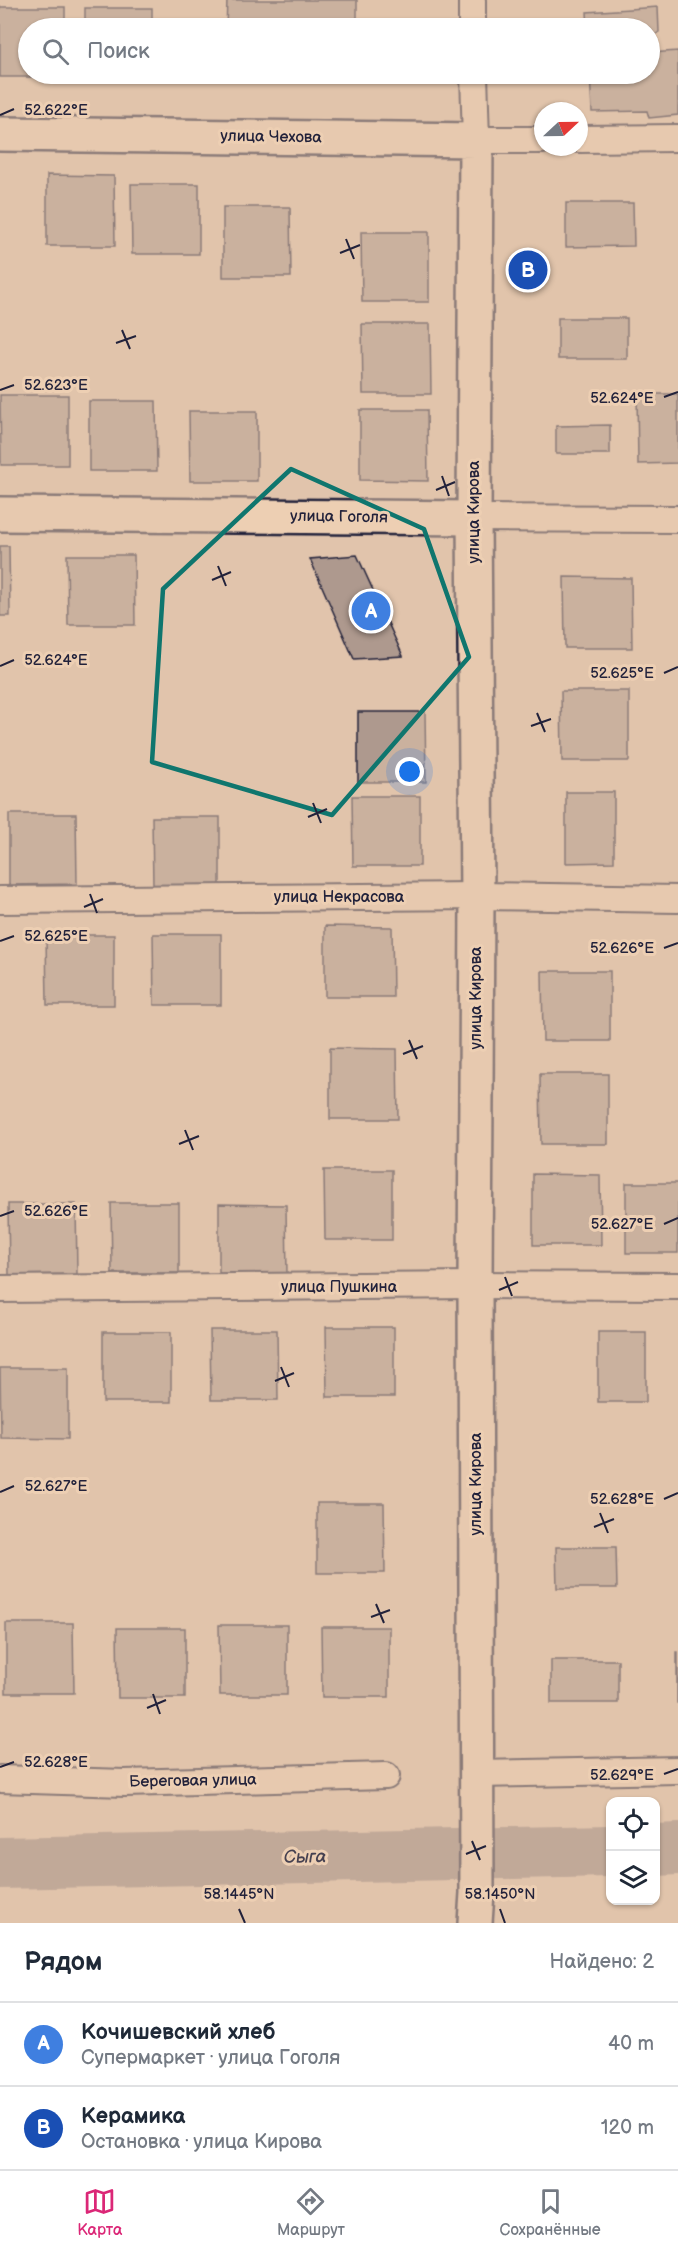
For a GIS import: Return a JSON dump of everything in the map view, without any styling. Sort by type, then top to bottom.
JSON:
[{"type":"main road","name":"улица Чехова","points":[[0,134],[476,140]]},
{"type":"main road","name":"улица Кирова","points":[[476,140],[474,518],[477,896],[476,1908]]},
{"type":"main road","name":"улица Гоголя","points":[[0,514],[474,518]]},
{"type":"street","points":[[472,0],[472,18]]},
{"type":"street","name":"улица Кирова","points":[[474,84],[476,140]]},
{"type":"street","points":[[588,139],[678,138]]},
{"type":"street","name":"улица Чехова","points":[[476,140],[534,140]]},
{"type":"street","name":"улица Гоголя","points":[[474,518],[678,519]]},
{"type":"street","name":"улица Некрасова","points":[[0,900],[477,896],[678,899]]},
{"type":"street","name":"улица Пушкина","points":[[0,1289],[475,1285],[678,1286]]},
{"type":"street","points":[[476,1774],[678,1770]]},
{"type":"street","name":"Береговая улица","points":[[0,1779],[126,1783],[386,1776]]},
{"type":"highlighted area","points":[[291,469],[424,529],[469,657],[332,815],[152,762],[163,589]]},
{"type":"building","points":[[227,0],[357,0],[357,18],[226,18]]},
{"type":"building","points":[[0,7],[65,7],[65,18],[18,18],[18,77],[0,77]]},
{"type":"building","points":[[658,7],[658,18],[587,18],[587,12]]},
{"type":"building","points":[[85,8],[152,8],[152,18],[85,18]]},
{"type":"building","points":[[678,51],[678,115],[649,118],[647,111],[592,112],[591,84],[660,84],[660,52]]},
{"type":"building","points":[[47,175],[114,176],[115,246],[47,246]]},
{"type":"building","points":[[131,184],[199,184],[199,254],[132,254]]},
{"type":"building","points":[[566,203],[633,203],[634,246],[566,247]]},
{"type":"building","points":[[223,207],[290,207],[291,277],[223,277]]},
{"type":"building","points":[[361,232],[429,232],[429,302],[362,302]]},
{"type":"building","points":[[558,318],[627,318],[627,359],[558,359]]},
{"type":"building","points":[[362,324],[430,324],[431,394],[363,394]]},
{"type":"building","points":[[637,394],[678,394],[678,463],[638,464]]},
{"type":"building","points":[[0,395],[68,395],[68,465],[1,465]]},
{"type":"building","points":[[89,401],[156,401],[157,471],[89,471]]},
{"type":"building","points":[[360,410],[427,410],[428,481],[360,480]]},
{"type":"building","points":[[189,411],[257,411],[257,481],[190,481]]},
{"type":"building","points":[[610,425],[610,454],[556,454],[556,426]]},
{"type":"building","points":[[0,546],[9,546],[10,616],[0,616]]},
{"type":"building","points":[[67,555],[134,555],[135,625],[68,625]]},
{"type":"building","points":[[357,555],[403,656],[354,659],[310,559]]},
{"type":"building","points":[[564,577],[631,578],[632,648],[565,648]]},
{"type":"building","points":[[561,691],[629,691],[629,761],[562,761]]},
{"type":"building","points":[[358,712],[425,712],[426,782],[358,782]]},
{"type":"building","points":[[566,792],[614,792],[614,862],[566,863]]},
{"type":"building","points":[[352,796],[420,796],[420,866],[353,866]]},
{"type":"building","points":[[9,814],[76,814],[77,884],[9,885]]},
{"type":"building","points":[[152,817],[220,817],[220,887],[153,887]]},
{"type":"building","points":[[325,926],[392,927],[393,997],[325,997]]},
{"type":"building","points":[[153,934],[221,934],[221,1005],[154,1005]]},
{"type":"building","points":[[46,935],[114,935],[114,1005],[47,1005]]},
{"type":"building","points":[[542,971],[610,971],[610,1041],[543,1041]]},
{"type":"building","points":[[330,1048],[397,1049],[398,1119],[330,1119]]},
{"type":"building","points":[[540,1074],[608,1074],[608,1144],[541,1144]]},
{"type":"building","points":[[324,1170],[392,1170],[392,1240],[325,1240]]},
{"type":"building","points":[[533,1174],[600,1175],[601,1245],[533,1245]]},
{"type":"building","points":[[626,1183],[678,1183],[678,1253],[626,1253]]},
{"type":"building","points":[[111,1203],[179,1203],[179,1273],[112,1273]]},
{"type":"building","points":[[8,1204],[76,1204],[77,1274],[9,1275]]},
{"type":"building","points":[[219,1204],[286,1205],[287,1275],[219,1275]]},
{"type":"building","points":[[326,1327],[394,1327],[394,1397],[327,1397]]},
{"type":"building","points":[[210,1330],[277,1330],[278,1400],[211,1400]]},
{"type":"building","points":[[103,1332],[171,1332],[171,1402],[103,1402]]},
{"type":"building","points":[[598,1332],[646,1332],[646,1402],[598,1402]]},
{"type":"building","points":[[0,1368],[68,1368],[68,1439],[1,1438]]},
{"type":"building","points":[[317,1503],[384,1503],[385,1573],[317,1573]]},
{"type":"building","points":[[556,1547],[616,1547],[617,1588],[557,1588]]},
{"type":"building","points":[[6,1623],[73,1623],[74,1693],[6,1693]]},
{"type":"building","points":[[219,1625],[287,1625],[287,1695],[220,1695]]},
{"type":"building","points":[[321,1627],[389,1627],[389,1697],[322,1697]]},
{"type":"building","points":[[117,1628],[185,1628],[185,1698],[118,1698]]},
{"type":"building","points":[[678,1652],[678,1703],[677,1703]]},
{"type":"building","points":[[551,1660],[618,1660],[618,1703],[551,1703]]},
{"type":"waterway","name":"Сыга","points":[[660,1850],[678,1849]]},
{"type":"waterway","name":"Сыга","points":[[0,1863],[606,1851]]},
{"type":"place","name":"Керамика","points":[[528,270]]},
{"type":"place","name":"Кочишевский хлеб","points":[[371,611]]}]
